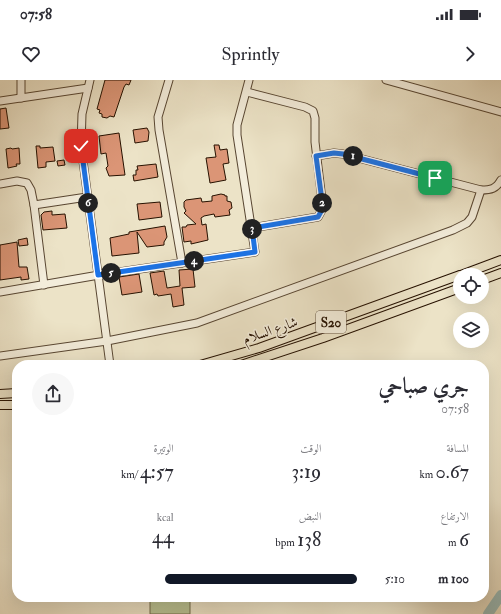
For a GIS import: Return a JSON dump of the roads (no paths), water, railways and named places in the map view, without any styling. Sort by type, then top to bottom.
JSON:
[{"type":"main road","name":"شارع السلام","points":[[479,268],[501,260]]},
{"type":"main road","points":[[489,277],[501,273]]},
{"type":"main road","name":"شارع السلام","points":[[217,360],[259,348],[453,278]]},
{"type":"main road","name":"شارع السلام","points":[[255,360],[323,338],[453,291]]},
{"type":"main road","points":[[260,360],[264,357]]},
{"type":"main road","points":[[0,394],[12,394]]},
{"type":"main road","points":[[0,405],[12,405]]},
{"type":"street","points":[[21,80],[21,98]]},
{"type":"street","points":[[90,80],[82,114],[80,136],[109,360]]},
{"type":"street","points":[[169,80],[158,117],[182,262]]},
{"type":"street","points":[[0,292],[98,275],[255,252],[237,134],[237,125],[249,80]]},
{"type":"street","points":[[386,80],[501,112]]},
{"type":"street","points":[[0,101],[88,88]]},
{"type":"street","points":[[247,92],[305,107],[313,111],[316,118],[316,156],[323,208],[318,217],[252,228]]},
{"type":"street","points":[[316,156],[334,153],[343,154],[481,190],[490,190],[496,187],[501,180]]},
{"type":"street","points":[[0,184],[17,182],[27,183],[31,190],[44,284]]},
{"type":"street","points":[[0,356],[107,341],[197,323],[453,230],[467,223],[472,217],[481,190]]},
{"type":"street","points":[[34,205],[87,197]]},
{"type":"waterway","points":[[488,614],[501,595]]}]
